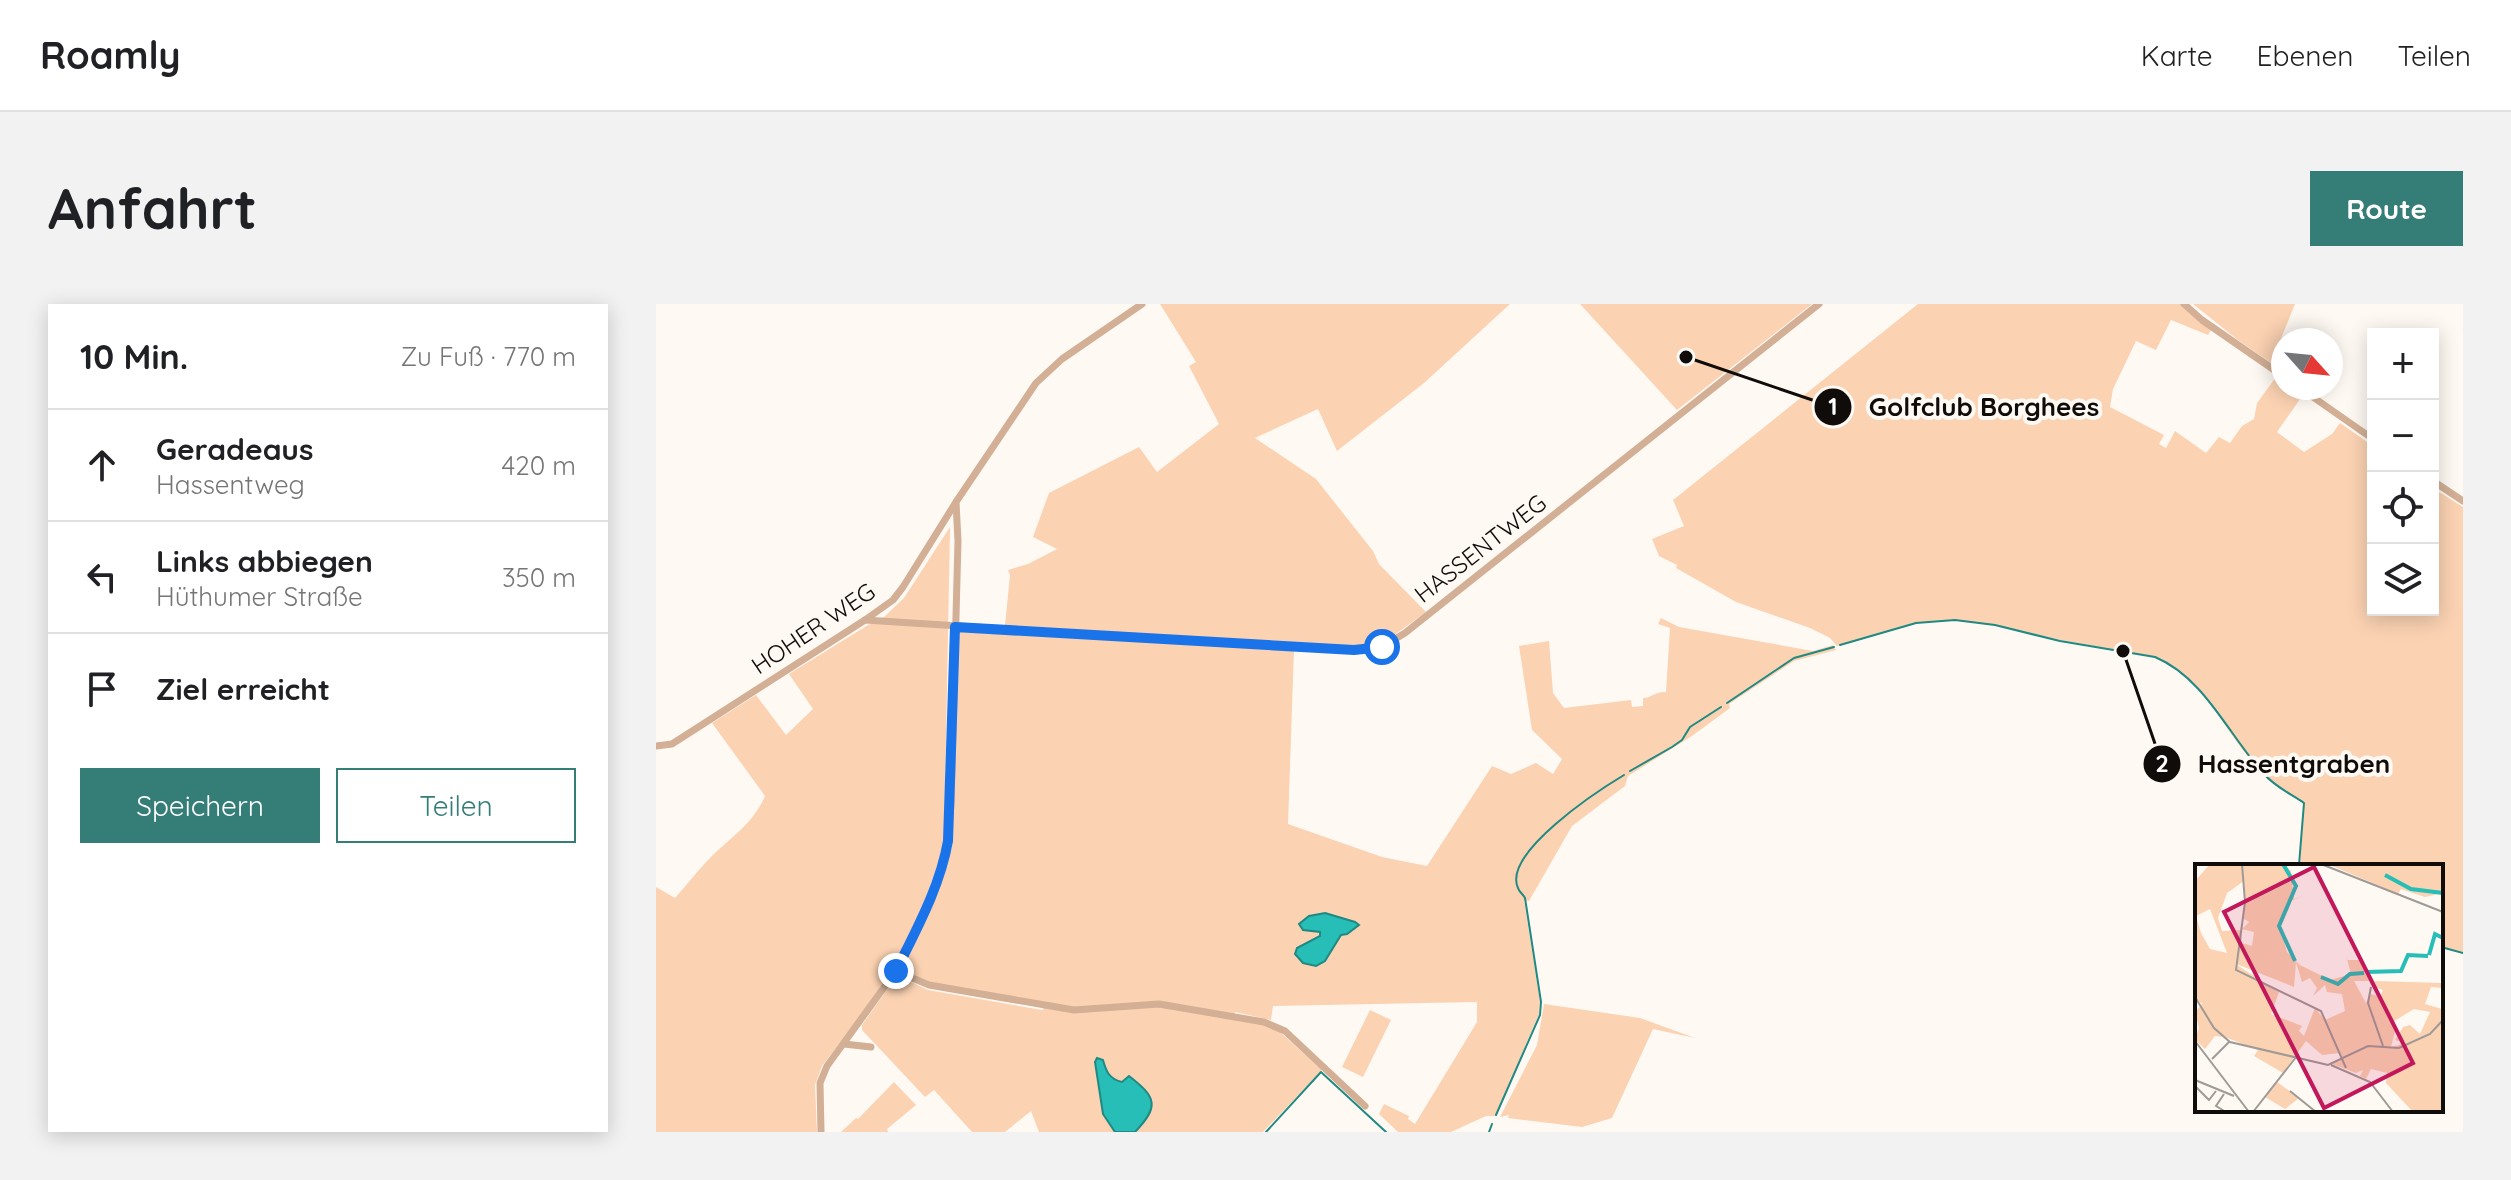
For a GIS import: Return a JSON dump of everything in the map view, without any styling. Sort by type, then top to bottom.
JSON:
[{"type":"street","name":"HASSENTWEG","points":[[865,620],[1341,649],[1382,647],[1405,633],[1819,304]]},
{"type":"street","points":[[2184,304],[2271,368]]},
{"type":"street","name":"HOHER WEG","points":[[656,746],[672,744],[893,600],[1036,383],[1062,359],[1139,305]]},
{"type":"street","points":[[2317,400],[2367,435]]},
{"type":"street","points":[[2439,485],[2463,501]]},
{"type":"street","points":[[821,1132],[820,1083],[827,1066],[896,971],[924,915],[946,856],[958,541],[956,502]]},
{"type":"street","points":[[896,971],[929,985],[1074,1010],[1159,1004],[1264,1022],[1285,1031],[1365,1106]]},
{"type":"street","points":[[844,1044],[871,1047]]},
{"type":"shaded area","points":[[1160,304],[1510,304],[1424,383],[1337,451],[1318,409],[1255,438],[1316,479],[1373,551],[1379,564],[1426,612],[1382,644],[1355,648],[1151,634],[1150,640],[1294,650],[1288,824],[1382,857],[1427,866],[1492,766],[1511,774],[1536,763],[1553,774],[1562,759],[1532,730],[1519,646],[1549,641],[1553,693],[1564,708],[1631,700],[1632,707],[1643,706],[1643,698],[1666,692],[1670,628],[1658,624],[1661,618],[1679,627],[1813,651],[1833,645],[1836,650],[1794,661],[1729,704],[1730,708],[1692,736],[1628,776],[1625,786],[1572,826],[1529,901],[1524,900],[1540,1002],[1539,1014],[1495,1116],[1486,1116],[1451,1132],[1398,1132],[1379,1114],[1384,1104],[1409,1116],[1408,1119],[1415,1124],[1477,1022],[1477,1002],[1273,1006],[1271,1020],[1235,1012],[1233,1018],[1263,1024],[1280,1032],[1322,1070],[1263,1132],[1039,1132],[1031,1111],[1005,1132],[972,1132],[934,1090],[925,1097],[862,1030],[862,1025],[893,981],[903,978],[928,990],[1042,1010],[1048,1004],[930,982],[905,968],[905,960],[931,907],[952,847],[959,629],[1112,637],[1005,625],[1008,570],[1057,549],[1033,537],[1049,493],[1139,447],[1157,472],[1219,424],[1189,366],[1196,362]]},
{"type":"shaded area","points":[[1580,304],[1812,304],[1677,410]]},
{"type":"shaded area","points":[[1918,304],[2181,304],[2211,330],[2208,335],[2171,320],[2156,350],[2136,341],[2113,389],[2110,407],[2164,435],[2159,444],[2166,448],[2175,431],[2206,453],[2219,437],[2230,443],[2242,426],[2254,419],[2257,403],[2271,384],[2271,400],[2299,400],[2277,432],[2304,452],[2332,434],[2340,423],[2367,442],[2367,616],[2439,616],[2439,492],[2463,507],[2463,952],[2443,947],[2443,864],[2300,864],[2304,803],[2268,778],[2204,696],[2174,667],[2155,657],[1955,620],[1916,623],[1837,646],[1830,638],[1810,628],[1736,602],[1659,556],[1652,539],[1684,526],[1673,500]]},
{"type":"shaded area","points":[[2193,304],[2295,304],[2285,328],[2271,328],[2271,363]]},
{"type":"shaded area","points":[[950,527],[944,847],[924,903],[899,957],[880,989],[822,1066],[815,1085],[817,1132],[656,1132],[656,887],[675,898],[705,863],[748,822],[765,796],[712,723],[756,695],[786,735],[813,709],[789,674],[884,617],[904,598]]},
{"type":"shaded area","points":[[1544,1004],[1640,1018],[1695,1038],[1653,1029],[1612,1118],[1582,1127],[1508,1118],[1509,1115],[1500,1117],[1537,1045]]},
{"type":"shaded area","points":[[1370,1010],[1391,1020],[1363,1077],[1342,1067]]},
{"type":"shaded area","points":[[894,1082],[916,1105],[887,1129],[888,1132],[841,1132],[858,1119]]},
{"type":"water","points":[[1325,913],[1359,925],[1341,935],[1325,961],[1316,966],[1303,963],[1295,954],[1297,948],[1320,936],[1320,932],[1303,930],[1299,924],[1309,916]]},
{"type":"water","points":[[1097,1058],[1103,1060],[1111,1077],[1122,1082],[1129,1076],[1149,1096],[1151,1108],[1135,1132],[1115,1132],[1103,1114],[1095,1062]]},
{"type":"waterway","points":[[1840,645],[1916,623],[1955,620],[2155,657],[2173,666],[2188,679],[2264,774],[2304,803],[2299,864]]},
{"type":"waterway","points":[[1727,703],[1794,658],[1834,647]]},
{"type":"waterway","points":[[1630,771],[1682,740],[1690,727],[1721,707]]},
{"type":"waterway","points":[[1496,1115],[1540,1015],[1541,1002],[1525,898],[1518,888],[1517,874],[1524,858],[1556,824],[1624,775]]},
{"type":"waterway","points":[[2443,948],[2463,953]]},
{"type":"waterway","points":[[1266,1132],[1321,1072],[1386,1132]]},
{"type":"waterway","points":[[1489,1132],[1492,1124]]},
{"type":"place","name":"Golfclub Borghees","points":[[1686,357]]},
{"type":"place","name":"Hassentgraben","points":[[2123,651]]},
{"type":"route","points":[[896,971],[924,915],[946,856],[951,805],[955,627],[1354,650],[1382,647]]}]
